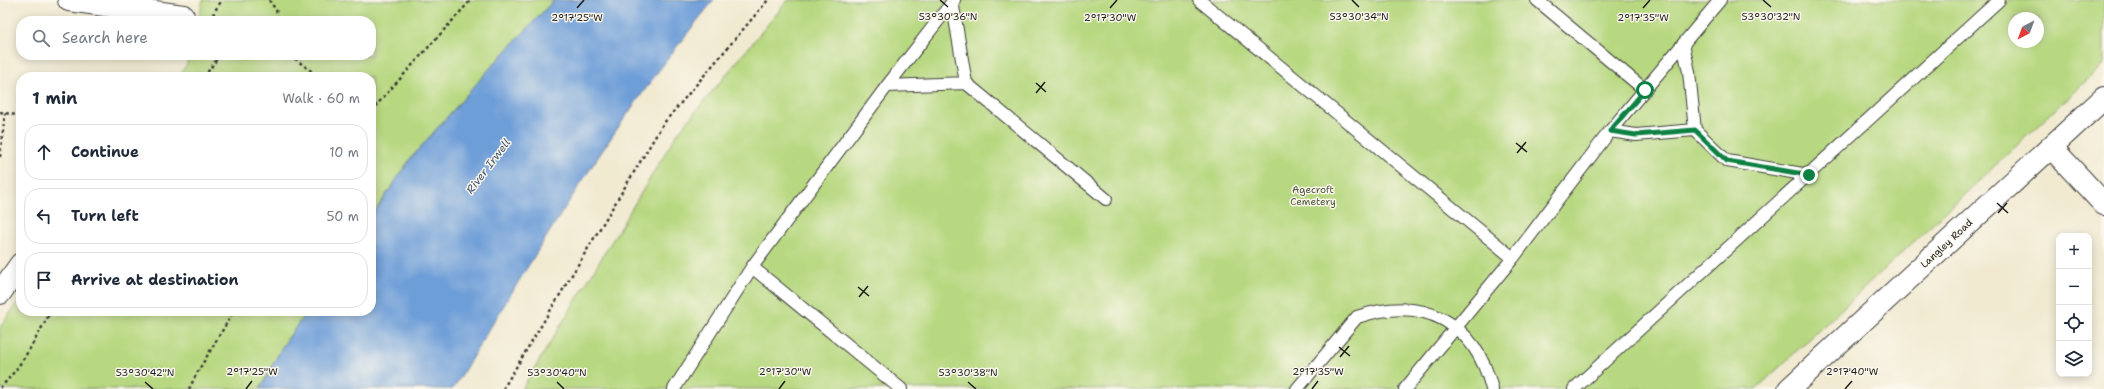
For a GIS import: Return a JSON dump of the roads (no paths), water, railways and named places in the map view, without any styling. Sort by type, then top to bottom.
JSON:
[{"type":"street","points":[[69,0],[183,16]]},
{"type":"street","name":"Langley Road","points":[[1789,389],[2104,98]]},
{"type":"street","points":[[2051,147],[2104,204]]},
{"type":"street","points":[[0,293],[16,271]]},
{"type":"lane","points":[[1199,0],[1513,258]]},
{"type":"lane","points":[[1537,0],[1645,90]]},
{"type":"lane","points":[[1405,389],[1513,258],[1610,131],[1720,0]]},
{"type":"lane","points":[[1574,389],[1999,0]]},
{"type":"lane","points":[[953,1],[966,83],[1106,199]]},
{"type":"lane","points":[[674,389],[752,267],[887,86],[953,1]]},
{"type":"lane","points":[[1683,44],[1689,72],[1695,130],[1727,161],[1809,175]]},
{"type":"lane","points":[[887,86],[966,83]]},
{"type":"lane","points":[[1610,131],[1636,135],[1695,130]]},
{"type":"lane","points":[[752,267],[901,389]]},
{"type":"lane","points":[[1297,389],[1357,317],[1372,312],[1402,309],[1436,315],[1457,327],[1481,358],[1492,389]]},
{"type":"water","name":"River Irwell","points":[[554,0],[714,0],[642,93],[576,190],[453,389],[260,389],[282,347],[304,316],[376,316],[376,210],[411,158],[492,66]]},
{"type":"park label","name":"Agecroft Cemetery","points":[[1313,194]]}]
